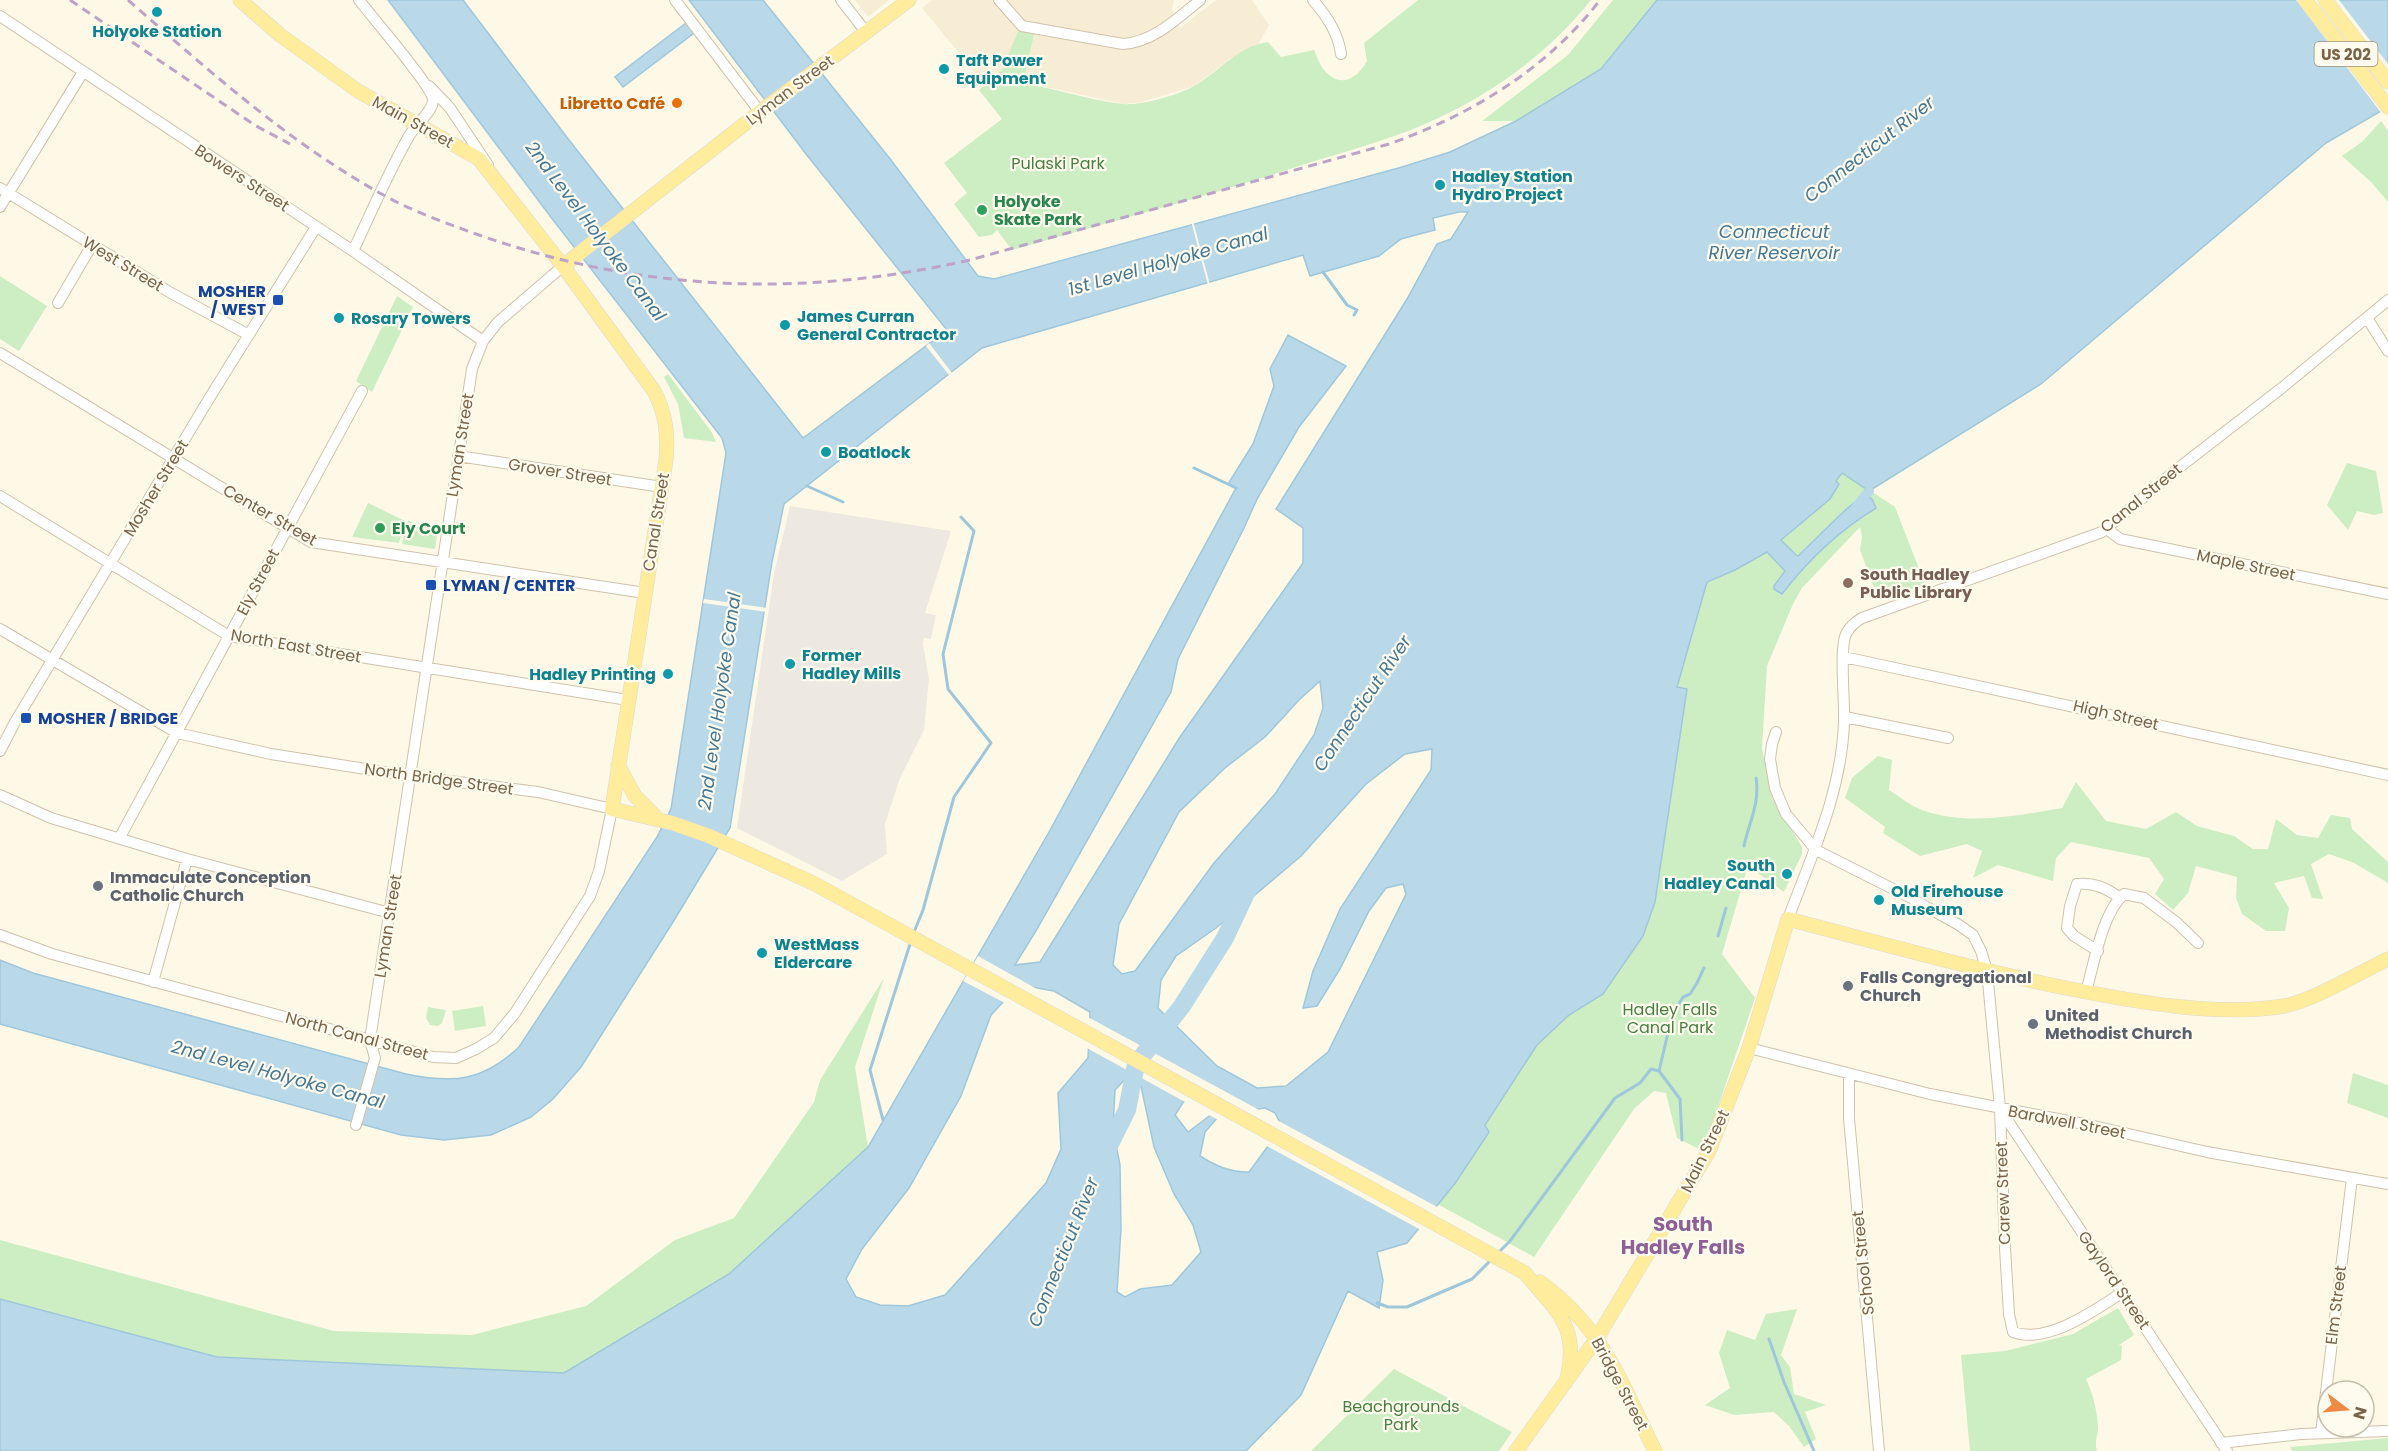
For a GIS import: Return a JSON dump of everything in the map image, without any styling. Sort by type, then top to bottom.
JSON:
[{"type":"main road","name":"Main Street","points":[[240,0],[280,35],[358,91],[474,155],[496,178],[563,266]]},
{"type":"main road","name":"Lyman Street","points":[[563,266],[909,0]]},
{"type":"main road","name":"US 202","points":[[2305,0],[2388,107]]},
{"type":"main road","name":"US 202","points":[[2325,0],[2388,82]]},
{"type":"main road","name":"Canal Street","points":[[563,266],[654,391],[662,406],[667,429],[662,487],[612,808]]},
{"type":"main road","points":[[618,765],[635,796],[659,820]]},
{"type":"main road","name":"North Bridge Street","points":[[612,808],[709,836],[813,883],[1526,1273]]},
{"type":"main road","name":"Main Street","points":[[1516,1451],[1597,1338],[1709,1151],[1749,1047],[1788,919]]},
{"type":"main road","points":[[1788,919],[1987,971],[2133,1001],[2193,1007],[2248,1009],[2285,1006],[2388,959]]},
{"type":"main road","points":[[1526,1273],[1554,1308],[1567,1329],[1572,1356],[1566,1382]]},
{"type":"main road","name":"Bridge Street","points":[[1526,1273],[1562,1300],[1597,1338],[1622,1382],[1655,1451]]},
{"type":"street","points":[[359,0],[422,79],[450,108],[496,178]]},
{"type":"street","points":[[675,0],[764,110]]},
{"type":"street","points":[[841,0],[866,32]]},
{"type":"street","points":[[999,0],[1022,26],[1123,44],[1138,43],[1164,29],[1200,0]]},
{"type":"street","points":[[1313,0],[1330,21],[1338,38],[1341,54]]},
{"type":"street","name":"Bowers Street","points":[[0,16],[353,251],[483,341]]},
{"type":"street","points":[[0,207],[4,191],[83,72]]},
{"type":"street","points":[[353,251],[400,152],[433,101],[422,79]]},
{"type":"street","name":"West Street","points":[[4,191],[171,293],[249,335]]},
{"type":"street","name":"Mosher Street","points":[[0,751],[110,563],[316,227]]},
{"type":"street","points":[[58,303],[92,245]]},
{"type":"street","name":"Lyman Street","points":[[356,1125],[375,1058],[370,1040],[472,369],[483,341],[512,309],[563,266]]},
{"type":"street","name":"Canal Street","points":[[1788,919],[1816,850],[1836,784],[1845,717],[1844,642],[1852,625],[1862,618],[2107,529],[2176,470],[2283,387],[2388,300]]},
{"type":"street","points":[[2367,318],[2388,351]]},
{"type":"street","name":"Center Street","points":[[0,353],[311,542],[645,593]]},
{"type":"street","name":"Ely Street","points":[[120,837],[362,391]]},
{"type":"street","name":"Grover Street","points":[[458,456],[662,487]]},
{"type":"street","name":"North East Street","points":[[0,496],[229,636],[628,700]]},
{"type":"street","name":"Maple Street","points":[[2107,529],[2120,539],[2388,594]]},
{"type":"street","name":"North Bridge Street","points":[[0,629],[177,733],[271,754],[410,776],[538,792],[612,808]]},
{"type":"street","name":"High Street","points":[[1844,657],[2388,775]]},
{"type":"street","points":[[1845,717],[1948,738]]},
{"type":"street","points":[[1776,732],[1770,759],[1775,788],[1786,814],[1816,850]]},
{"type":"street","points":[[0,795],[51,818],[187,859],[390,913]]},
{"type":"street","name":"North Canal Street","points":[[0,935],[52,954],[153,982],[433,1057],[456,1058],[494,1038],[515,1013],[590,896],[599,871],[612,808]]},
{"type":"street","name":"Carew Street","points":[[1816,850],[1959,925],[1973,935],[1981,951],[1987,971],[2000,1108],[2008,1314],[2013,1332],[2032,1335],[2062,1327],[2123,1292]]},
{"type":"street","points":[[153,982],[187,859]]},
{"type":"street","points":[[2098,951],[2074,936],[2067,928],[2070,906],[2077,884],[2087,883],[2107,889],[2120,898]]},
{"type":"street","points":[[2086,992],[2116,902],[2124,894],[2144,898],[2176,922],[2198,943]]},
{"type":"street","name":"Bardwell Street","points":[[1749,1047],[1850,1075],[2000,1108],[2094,1126],[2207,1152],[2388,1184]]},
{"type":"street","name":"School Street","points":[[1850,1075],[1850,1128],[1878,1451]]},
{"type":"street","name":"Gaylord Street","points":[[2000,1108],[2224,1447]]},
{"type":"street","name":"Elm Street","points":[[2328,1379],[2352,1178]]},
{"type":"street","points":[[2224,1447],[2316,1434]]},
{"type":"shaded area","points":[[855,0],[889,0],[868,17]]},
{"type":"shaded area","points":[[932,0],[1174,0],[1172,10],[1180,28],[1216,0],[1252,0],[1269,25],[1259,43],[1230,59],[1194,86],[1142,102],[1124,104],[1023,82],[985,85],[922,8]]},
{"type":"shaded area","points":[[790,506],[951,531],[925,613],[936,615],[931,639],[924,638],[923,644],[929,679],[924,730],[900,778],[885,824],[887,854],[842,881],[737,828],[774,573]]},
{"type":"green space","name":"Pulaski Park","points":[[1418,0],[1591,0],[1574,20],[1536,56],[1494,87],[1449,113],[1378,142],[1190,200],[1012,250],[997,230],[992,235],[979,237],[954,204],[967,193],[944,163],[1002,119],[979,90],[1002,70],[1019,29],[1034,34],[1023,83],[1098,100],[1130,104],[1179,93],[1203,80],[1238,54],[1257,44],[1268,42],[1281,57],[1314,50],[1326,73],[1335,79],[1346,80],[1356,75],[1367,61],[1364,43]]},
{"type":"green space","points":[[1613,0],[1657,0],[1601,69],[1516,121],[1482,121],[1568,55]]},
{"type":"green space","points":[[2381,121],[2388,131],[2388,202],[2371,182],[2342,156],[2363,141]]},
{"type":"green space","points":[[0,276],[47,306],[19,351],[0,339]]},
{"type":"green space","points":[[397,296],[413,307],[372,392],[356,381]]},
{"type":"green space","points":[[668,374],[711,431],[716,442],[684,438],[678,404],[664,377]]},
{"type":"green space","points":[[2347,463],[2376,471],[2383,513],[2374,515],[2357,511],[2348,530],[2327,505]]},
{"type":"green space","name":"Hadley Falls Canal Park","points":[[1842,472],[1895,507],[1925,584],[1887,598],[1876,593],[1860,550],[1862,536],[1860,527],[1802,588],[1767,666],[1762,748],[1772,798],[1802,847],[1802,854],[1784,892],[1748,866],[1722,954],[1755,998],[1703,1151],[1677,1138],[1666,1093],[1654,1091],[1634,1109],[1534,1257],[1408,1188],[1445,1127],[1643,936],[1655,902],[1687,690],[1677,687],[1707,582],[1735,570],[1766,552],[1839,484],[1836,482]]},
{"type":"green space","name":"Ely Court","points":[[368,503],[405,521],[399,543],[352,537]]},
{"type":"green space","points":[[408,520],[437,536],[435,549],[402,544]]},
{"type":"green space","points":[[1878,756],[1892,760],[1889,790],[1922,810],[1956,818],[1992,818],[2062,808],[2076,782],[2106,821],[2146,829],[2176,812],[2197,826],[2234,836],[2253,849],[2268,849],[2276,819],[2297,835],[2318,838],[2331,815],[2350,818],[2352,829],[2388,862],[2388,883],[2354,863],[2329,854],[2311,864],[2323,899],[2312,898],[2304,876],[2274,883],[2289,908],[2285,931],[2266,931],[2242,914],[2236,898],[2237,877],[2196,866],[2188,893],[2173,910],[2155,894],[2164,879],[2149,858],[2071,842],[2056,858],[2053,881],[1998,865],[1973,878],[1982,851],[1967,844],[1920,856],[1883,833],[1885,827],[1845,798],[1852,778]]},
{"type":"green space","points":[[884,978],[855,1067],[868,1147],[729,1274],[564,1373],[217,1357],[0,1299],[0,1240],[334,1331],[472,1335],[586,1306],[675,1240],[734,1218],[814,1102],[820,1080]]},
{"type":"green space","points":[[483,1006],[486,1026],[455,1031],[452,1011]]},
{"type":"green space","points":[[428,1007],[446,1010],[442,1023],[438,1026],[430,1025],[426,1018]]},
{"type":"green space","points":[[2353,1073],[2388,1085],[2388,1118],[2347,1103]]},
{"type":"green space","points":[[2118,1308],[2134,1335],[2119,1345],[2122,1346],[2121,1360],[2086,1379],[2097,1414],[2097,1451],[1970,1451],[1961,1355],[2005,1351],[2073,1334]]},
{"type":"green space","points":[[1797,1309],[1781,1355],[1790,1367],[1794,1394],[1826,1405],[1805,1412],[1816,1439],[1804,1447],[1789,1426],[1774,1412],[1734,1415],[1705,1405],[1730,1388],[1719,1353],[1727,1330],[1755,1340],[1766,1314]]},
{"type":"green space","name":"Beachgrounds Park","points":[[1394,1369],[1512,1432],[1499,1451],[1311,1451]]},
{"type":"green space","points":[[2388,1438],[2388,1451],[2292,1451],[2290,1447]]},
{"type":"water","points":[[388,0],[463,0],[569,140],[803,438],[947,330],[806,154],[689,0],[763,0],[891,160],[978,276],[994,279],[1450,152],[1516,121],[1601,69],[1657,0],[2388,0],[2388,107],[2326,143],[2041,384],[1869,491],[1842,473],[1836,481],[1839,484],[1830,499],[1781,540],[1798,556],[1864,494],[1872,499],[1876,508],[1825,546],[1782,594],[1774,589],[1774,586],[1785,571],[1767,552],[1707,582],[1677,687],[1687,689],[1655,902],[1643,936],[1603,994],[1569,1015],[1537,1045],[1485,1125],[1489,1132],[1456,1182],[1407,1243],[1377,1252],[1383,1280],[1379,1308],[1348,1291],[1301,1395],[1246,1451],[0,1451],[0,1299],[217,1357],[564,1373],[729,1274],[868,1147],[1049,832],[1236,488],[1228,484],[1253,444],[1274,386],[1270,369],[1288,335],[1346,366],[1299,427],[1257,499],[1178,659],[1171,692],[1015,965],[1040,962],[1180,737],[1303,563],[1303,528],[1276,509],[1407,299],[1437,244],[1451,239],[1468,212],[1433,218],[1435,230],[1401,239],[1379,256],[1310,276],[1303,255],[982,348],[784,504],[772,562],[730,828],[581,1067],[553,1099],[531,1117],[491,1135],[444,1140],[401,1135],[0,1024],[0,960],[33,973],[423,1077],[453,1079],[480,1073],[493,1067],[519,1047],[657,837],[671,809],[726,453],[722,438],[550,216]],"holes":[[[1320,681],[1323,708],[1314,735],[1275,794],[1214,863],[1135,971],[1122,974],[1113,965],[1119,924],[1179,812],[1225,768],[1265,737]],[[1432,749],[1431,770],[1340,909],[1313,971],[1303,1008],[1317,1006],[1340,969],[1369,911],[1386,888],[1403,884],[1406,894],[1328,1052],[1286,1086],[1257,1088],[1217,1066],[1158,1008],[1161,980],[1176,956],[1216,928],[1301,856],[1366,784],[1405,754]],[[1019,985],[1054,991],[1090,1012],[1088,1058],[1058,1093],[1061,1149],[1046,1183],[945,1295],[908,1306],[880,1305],[856,1297],[846,1279],[862,1249],[909,1188],[961,1096],[991,1015]],[[1127,1077],[1141,1086],[1154,1147],[1174,1194],[1193,1225],[1201,1252],[1172,1285],[1140,1289],[1125,1297],[1117,1292],[1121,1229],[1120,1165],[1113,1129],[1115,1090]],[[1197,1081],[1218,1092],[1212,1114],[1188,1132],[1175,1115]],[[1265,1108],[1275,1113],[1282,1127],[1249,1172],[1223,1168],[1200,1156],[1205,1132],[1220,1115]]]},
{"type":"water","points":[[686,23],[694,33],[623,87],[615,77]]},
{"type":"pier","points":[[2296,0],[2339,0],[2388,64],[2388,110],[2382,114]]},
{"type":"pier","points":[[1191,221],[1193,221],[1210,285],[1208,285]]},
{"type":"pier","points":[[929,343],[952,373],[949,375],[926,346]]},
{"type":"pier","points":[[704,599],[767,608],[767,612],[703,603]]},
{"type":"pier","points":[[978,956],[1044,993],[1020,988],[1005,1003],[963,981]]},
{"type":"pier","points":[[1086,1016],[1261,1111],[1222,1118],[1220,1121],[1207,1114],[1215,1094],[1198,1085],[1187,1103],[1085,1047]]},
{"type":"pier","points":[[1275,1119],[1439,1208],[1421,1230],[1265,1145],[1279,1127]]},
{"type":"waterway","points":[[1323,272],[1347,305],[1357,310],[1354,315]]},
{"type":"waterway","points":[[1194,468],[1236,488]]},
{"type":"waterway","points":[[807,486],[843,502]]},
{"type":"waterway","name":"South Hadley Canal","points":[[1857,506],[1869,491]]},
{"type":"waterway","points":[[914,932],[923,910],[954,797],[991,743],[948,689],[943,654],[974,531],[961,517]]},
{"type":"waterway","points":[[1744,846],[1757,796],[1756,778]]},
{"type":"waterway","name":"Connecticut River","points":[[1103,1158],[1127,1110],[1136,1064],[1182,1006],[1225,938],[1249,887]]},
{"type":"waterway","points":[[1718,936],[1726,908]]},
{"type":"waterway","points":[[883,1120],[870,1070],[911,941]]},
{"type":"waterway","points":[[1659,1071],[1672,1016],[1683,997],[1690,994],[1704,968]]},
{"type":"waterway","points":[[1498,1253],[1510,1241],[1615,1098],[1640,1083],[1651,1069],[1659,1071],[1680,1099],[1682,1140]]},
{"type":"waterway","points":[[1377,1303],[1388,1307],[1407,1307],[1472,1279],[1491,1260]]},
{"type":"waterway","points":[[1769,1339],[1784,1382],[1814,1451]]},
{"type":"railway","points":[[70,0],[256,126],[290,144]]},
{"type":"railway","points":[[128,0],[248,103],[311,150],[344,172],[414,210],[476,234],[537,253],[599,268],[660,278],[721,283],[783,284],[845,280],[907,272],[970,260],[1389,144],[1449,119],[1505,87],[1556,48],[1600,0]]},
{"type":"place","name":"Holyoke Station","points":[[157,12]]},
{"type":"place","name":"Taft Power Equipment","points":[[944,69]]},
{"type":"place","name":"Libretto Café","points":[[677,103]]},
{"type":"place","name":"Hadley Station Hydro Project","points":[[1440,185]]},
{"type":"place","name":"Holyoke Skate Park","points":[[982,210]]},
{"type":"place","name":"MOSHER / WEST","points":[[278,300]]},
{"type":"place","name":"Rosary Towers","points":[[339,318]]},
{"type":"place","name":"James Curran General Contractor","points":[[785,325]]},
{"type":"place","name":"Boatlock","points":[[826,452]]},
{"type":"place","name":"Ely Court","points":[[380,528]]},
{"type":"place","name":"South Hadley Public Library","points":[[1848,583]]},
{"type":"place","name":"LYMAN / CENTER","points":[[431,585]]},
{"type":"place","name":"Former Hadley Mills","points":[[790,664]]},
{"type":"place","name":"Hadley Printing","points":[[668,674]]},
{"type":"place","name":"MOSHER / BRIDGE","points":[[26,718]]},
{"type":"place","name":"South Hadley Canal","points":[[1787,874]]},
{"type":"place","name":"Immaculate Conception Catholic Church","points":[[98,886]]},
{"type":"place","name":"Old Firehouse Museum","points":[[1879,900]]},
{"type":"place","name":"WestMass Eldercare","points":[[762,953]]},
{"type":"place","name":"Falls Congregational Church","points":[[1848,986]]},
{"type":"place","name":"United Methodist Church","points":[[2033,1024]]},
{"type":"district","name":"South Hadley Falls","points":[[1683,1236]]},
{"type":"water label","name":"2nd Level Holyoke Canal","points":[[596,231]]},
{"type":"water label","name":"Connecticut River Reservoir","points":[[1774,241]]},
{"type":"water label","name":"1st Level Holyoke Canal","points":[[1168,261]]},
{"type":"water label","name":"2nd Level Holyoke Canal","points":[[719,701]]},
{"type":"water label","name":"2nd Level Holyoke Canal","points":[[278,1074]]}]
